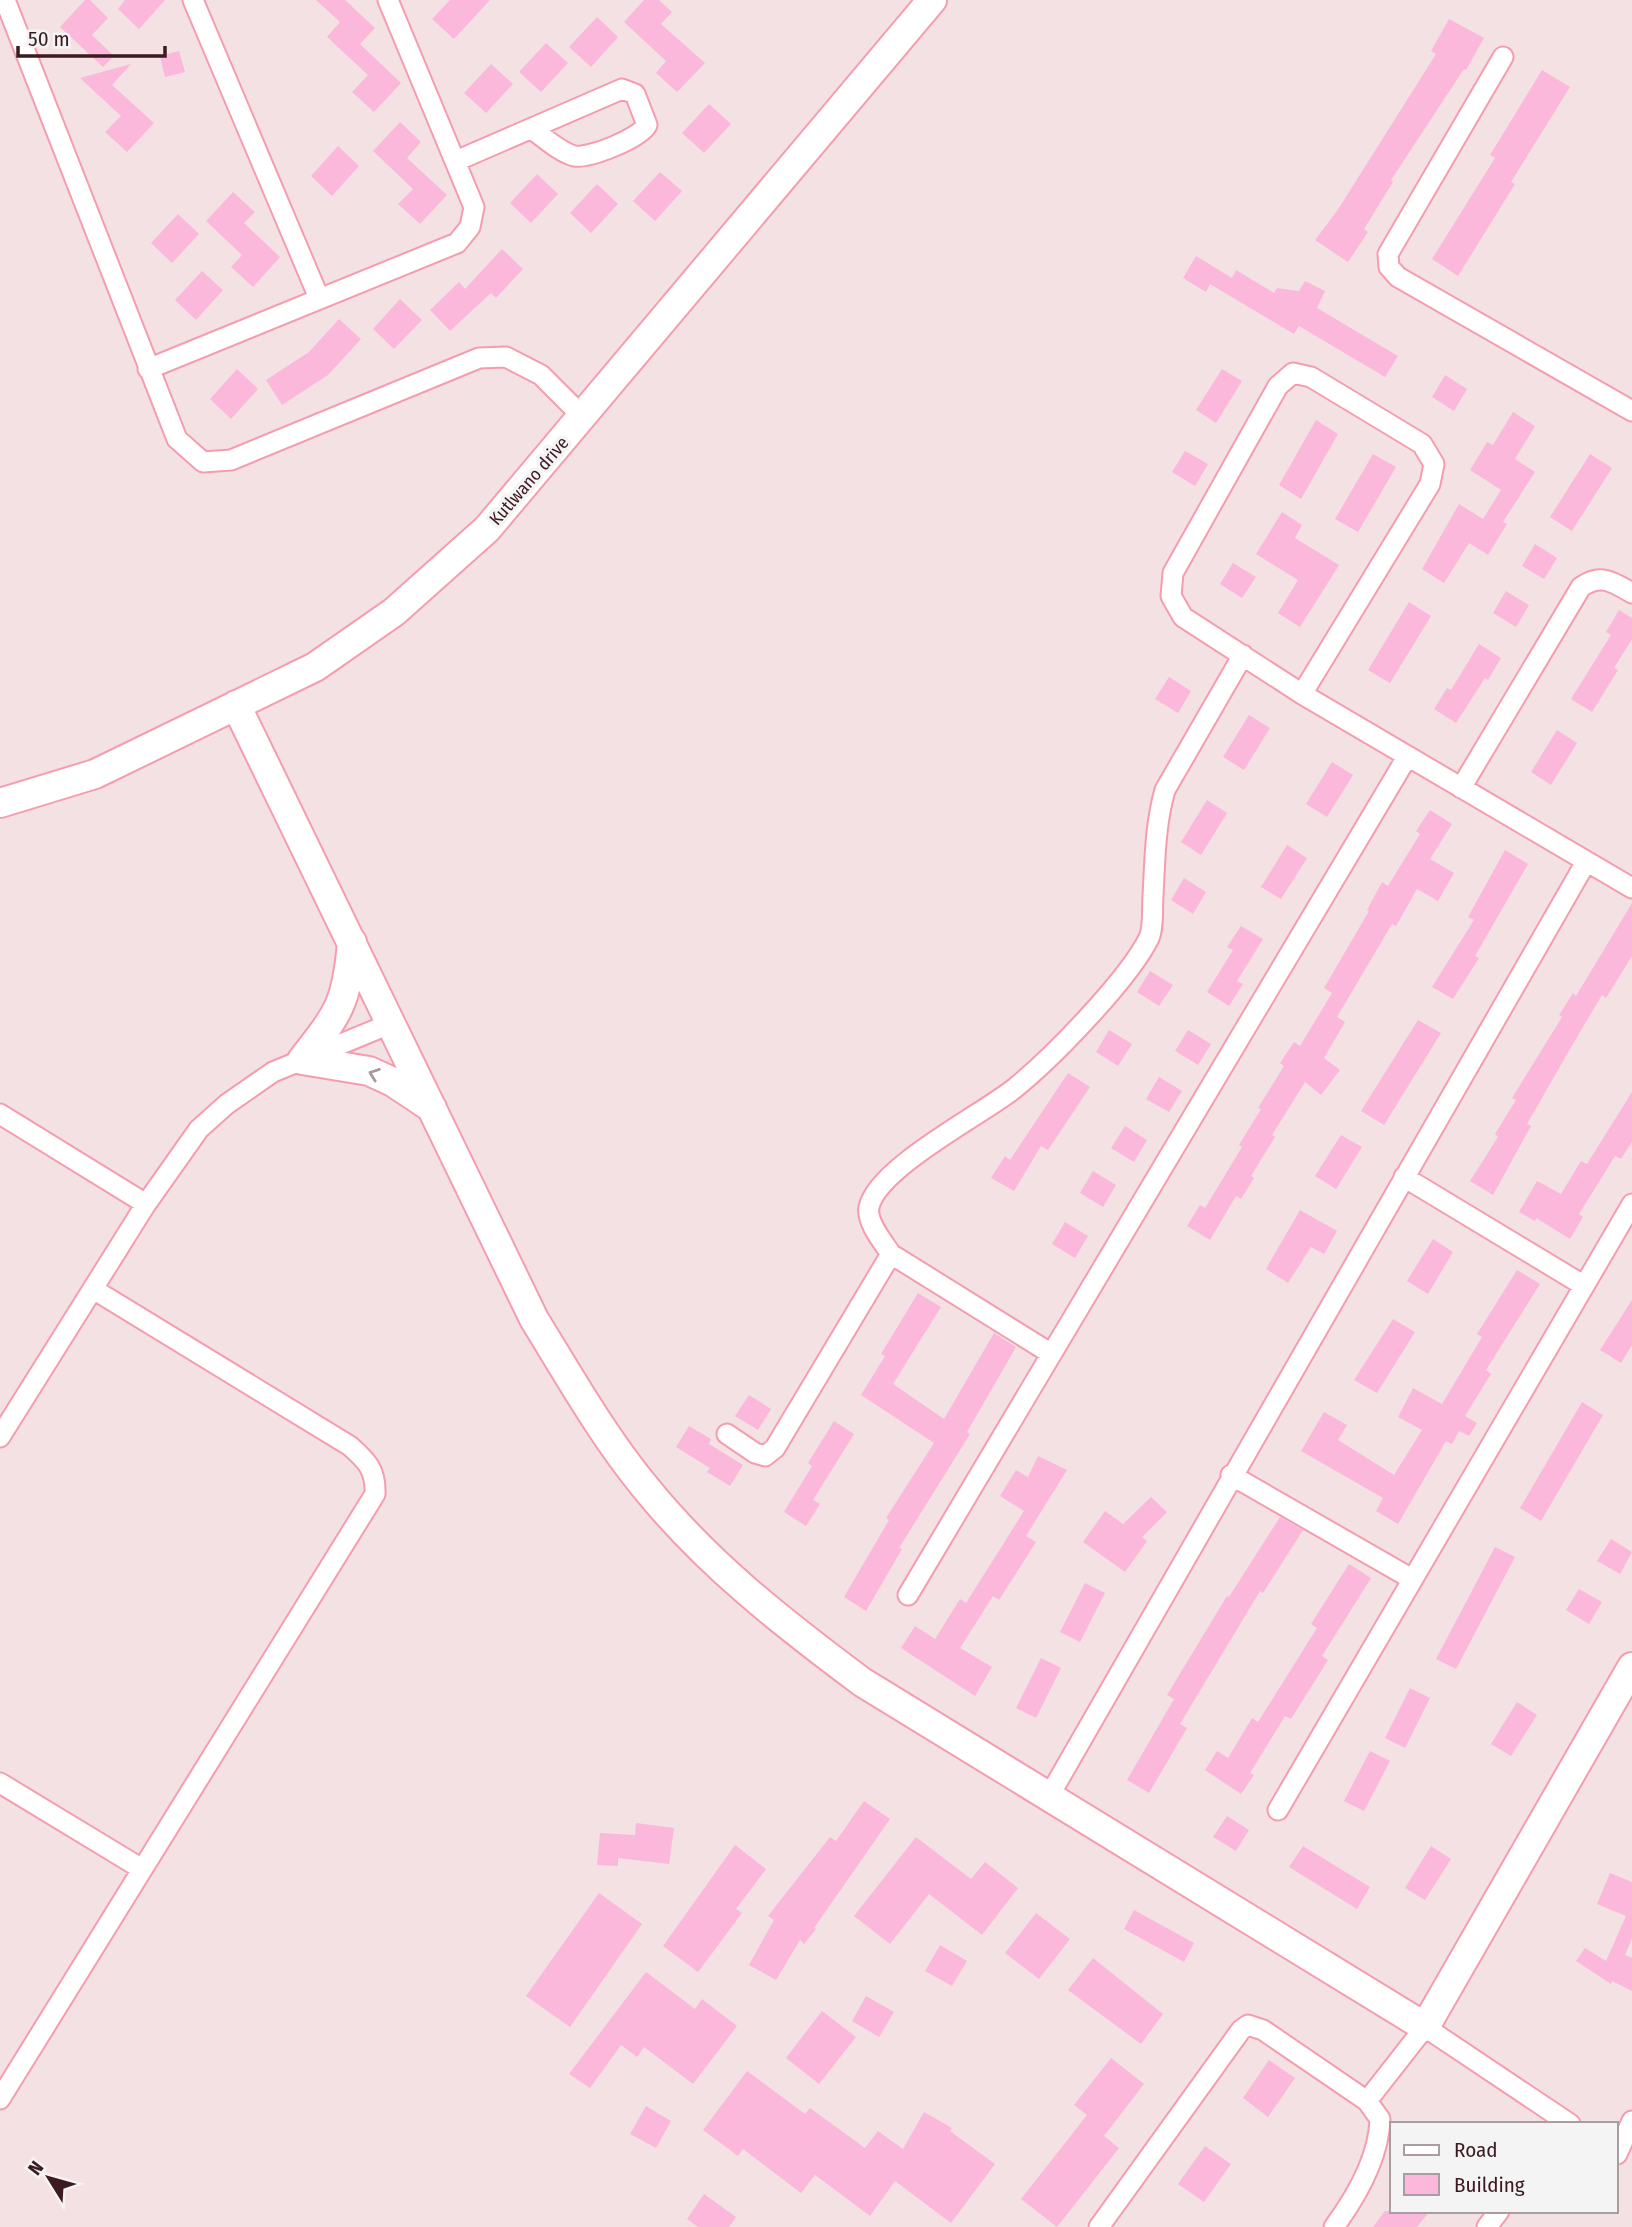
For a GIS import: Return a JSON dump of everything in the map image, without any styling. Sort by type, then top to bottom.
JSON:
[{"type":"street","points":[[5,0],[177,439],[203,462],[230,460],[479,358],[506,357],[541,375],[584,418]]},
{"type":"street","points":[[193,0],[319,298]]},
{"type":"street","points":[[148,369],[457,243],[470,226],[474,207],[388,0]]},
{"type":"street","name":"Kutlwano drive","points":[[0,803],[95,774],[315,667],[394,612],[487,529],[584,418],[932,0]]},
{"type":"street","points":[[1503,57],[1388,254],[1389,267],[1398,276],[1632,411]]},
{"type":"street","points":[[456,161],[622,89],[635,94],[647,125],[635,138],[581,157],[570,155],[532,129]]},
{"type":"street","points":[[1302,694],[1430,484],[1434,464],[1422,443],[1311,377],[1293,373],[1278,386],[1173,573],[1171,596],[1183,617],[1302,694],[1632,888]]},
{"type":"street","points":[[1461,788],[1581,587],[1592,579],[1608,579],[1632,593]]},
{"type":"street","points":[[1049,1353],[891,1254],[872,1223],[868,1210],[875,1191],[930,1144],[1012,1091],[1033,1073],[1130,969],[1151,935],[1158,814],[1165,790],[1243,655]]},
{"type":"street","points":[[236,705],[534,1319],[583,1398],[644,1487],[711,1561],[777,1619],[862,1682],[1425,2026],[1565,2122]]},
{"type":"street","points":[[908,1595],[1049,1353],[1407,757]]},
{"type":"street","points":[[1048,1798],[1231,1475],[1586,862]]},
{"type":"street","points":[[302,1060],[334,1020],[348,987],[352,942]]},
{"type":"street","points":[[0,1437],[146,1204],[199,1129],[227,1104],[273,1072],[391,1023]]},
{"type":"street","points":[[302,1060],[369,1071],[393,1082],[433,1108]]},
{"type":"street","points":[[0,1114],[146,1204]]},
{"type":"street","points":[[1404,1177],[1583,1285]]},
{"type":"street","points":[[1278,1810],[1632,1204]]},
{"type":"street","points":[[727,1434],[755,1453],[765,1456],[775,1448],[891,1254]]},
{"type":"street","points":[[0,2099],[375,1494],[376,1478],[369,1464],[350,1446],[93,1289]]},
{"type":"street","points":[[1231,1475],[1412,1579]]},
{"type":"street","points":[[1367,2101],[1425,2026],[1632,1667]]},
{"type":"street","points":[[0,1783],[142,1869]]},
{"type":"street","points":[[1099,2227],[1241,2030],[1248,2025],[1263,2030],[1367,2101],[1380,2119],[1376,2147],[1334,2227]]},
{"type":"street","points":[[1622,2158],[1632,2122]]},
{"type":"building","points":[[85,0],[90,0],[108,18],[92,35],[114,56],[103,67],[60,27]]},
{"type":"building","points":[[125,0],[165,0],[139,29],[118,9]]},
{"type":"building","points":[[316,0],[345,0],[375,28],[360,44],[401,83],[374,112],[352,92],[368,75],[327,37],[340,22]]},
{"type":"building","points":[[450,0],[490,0],[454,39],[432,19]]},
{"type":"building","points":[[644,0],[659,0],[672,12],[661,24],[705,63],[677,92],[656,73],[666,61],[624,22]]},
{"type":"building","points":[[597,17],[618,37],[591,67],[569,47]]},
{"type":"building","points":[[1449,19],[1484,38],[1466,70],[1464,69],[1391,180],[1393,182],[1364,229],[1368,232],[1348,262],[1315,240],[1337,211],[1436,54],[1431,51]]},
{"type":"building","points":[[546,43],[568,63],[541,92],[519,72]]},
{"type":"building","points":[[179,51],[185,72],[165,77],[160,56]]},
{"type":"building","points":[[131,64],[112,85],[154,123],[127,152],[105,132],[121,116],[80,78]]},
{"type":"building","points":[[491,64],[513,84],[486,113],[464,93]]},
{"type":"building","points":[[1542,70],[1570,87],[1511,182],[1515,184],[1458,276],[1432,259],[1495,158],[1490,155]]},
{"type":"building","points":[[709,104],[731,124],[704,153],[682,133]]},
{"type":"building","points":[[400,122],[421,142],[407,158],[447,195],[420,224],[398,204],[413,189],[373,151]]},
{"type":"building","points":[[338,146],[359,166],[332,196],[311,176]]},
{"type":"building","points":[[660,172],[682,191],[655,221],[633,201]]},
{"type":"building","points":[[537,174],[558,194],[531,223],[510,203]]},
{"type":"building","points":[[597,184],[618,204],[591,233],[570,213]]},
{"type":"building","points":[[233,192],[255,212],[244,223],[280,257],[253,287],[231,267],[242,255],[206,221]]},
{"type":"building","points":[[178,214],[199,234],[172,263],[151,243]]},
{"type":"building","points":[[502,249],[523,269],[496,298],[491,293],[450,331],[430,310],[459,282],[465,289]]},
{"type":"building","points":[[1196,256],[1232,278],[1236,270],[1274,293],[1277,288],[1299,291],[1305,281],[1325,291],[1317,308],[1398,356],[1385,377],[1299,326],[1294,334],[1210,284],[1206,292],[1183,278]]},
{"type":"building","points":[[202,271],[223,290],[196,320],[175,300]]},
{"type":"building","points":[[400,299],[422,320],[394,349],[373,329]]},
{"type":"building","points":[[339,319],[361,339],[328,375],[282,405],[266,380],[309,352]]},
{"type":"building","points":[[237,369],[258,389],[231,419],[210,399]]},
{"type":"building","points":[[1222,369],[1242,381],[1216,423],[1196,410]]},
{"type":"building","points":[[1445,375],[1467,389],[1454,411],[1432,397]]},
{"type":"building","points":[[1513,412],[1535,426],[1515,459],[1535,472],[1503,522],[1507,524],[1488,555],[1469,543],[1444,583],[1422,569],[1459,504],[1483,519],[1501,490],[1470,470],[1487,442],[1493,445]]},
{"type":"building","points":[[1316,420],[1338,434],[1301,499],[1279,485]]},
{"type":"building","points":[[1185,451],[1208,464],[1195,486],[1172,472]]},
{"type":"building","points":[[1373,454],[1396,467],[1358,532],[1335,519]]},
{"type":"building","points":[[1590,454],[1612,468],[1572,531],[1550,517]]},
{"type":"building","points":[[1282,512],[1302,525],[1295,538],[1339,565],[1300,627],[1278,613],[1298,580],[1256,554]]},
{"type":"building","points":[[1535,544],[1557,558],[1544,579],[1522,566]]},
{"type":"building","points":[[1233,563],[1256,577],[1242,598],[1220,584]]},
{"type":"building","points":[[1506,591],[1529,605],[1516,627],[1493,613]]},
{"type":"building","points":[[1409,602],[1431,616],[1390,683],[1368,670]]},
{"type":"building","points":[[1619,610],[1632,618],[1632,639],[1614,668],[1618,670],[1592,712],[1571,699],[1611,635],[1606,632]]},
{"type":"building","points":[[1479,644],[1501,658],[1456,723],[1434,709],[1447,688],[1451,690]]},
{"type":"building","points":[[1169,677],[1191,691],[1178,713],[1155,699]]},
{"type":"building","points":[[1249,715],[1270,728],[1244,770],[1223,757]]},
{"type":"building","points":[[1557,730],[1577,743],[1551,785],[1531,772]]},
{"type":"building","points":[[1332,762],[1353,775],[1327,817],[1306,804]]},
{"type":"building","points":[[1207,800],[1227,813],[1201,855],[1181,842]]},
{"type":"building","points":[[1430,810],[1452,824],[1430,859],[1454,873],[1438,901],[1417,889],[1396,926],[1392,924],[1337,1017],[1345,1022],[1324,1058],[1340,1070],[1321,1095],[1305,1082],[1272,1135],[1275,1137],[1251,1176],[1254,1178],[1241,1199],[1236,1196],[1210,1240],[1187,1226],[1200,1205],[1205,1208],[1242,1147],[1239,1145],[1261,1109],[1258,1108],[1284,1066],[1280,1063],[1294,1042],[1300,1046],[1332,993],[1324,988],[1369,911],[1367,910],[1382,882],[1388,886],[1420,834],[1416,831]]},
{"type":"building","points":[[1287,845],[1307,858],[1281,899],[1261,887]]},
{"type":"building","points":[[1505,850],[1528,864],[1475,956],[1479,958],[1453,999],[1432,987],[1474,920],[1468,917]]},
{"type":"building","points":[[1184,878],[1206,892],[1193,914],[1171,900]]},
{"type":"building","points":[[1632,903],[1632,956],[1606,998],[1602,995],[1570,1049],[1527,1124],[1531,1126],[1493,1195],[1470,1181],[1498,1137],[1495,1134],[1516,1100],[1512,1098],[1562,1017],[1559,1015],[1573,993],[1576,996]]},
{"type":"building","points":[[1241,926],[1263,939],[1237,981],[1243,984],[1229,1006],[1207,992],[1233,950],[1227,947]]},
{"type":"building","points":[[1150,971],[1173,985],[1159,1006],[1137,992]]},
{"type":"building","points":[[1418,1020],[1441,1033],[1384,1125],[1361,1111]]},
{"type":"building","points":[[1109,1030],[1132,1044],[1118,1066],[1096,1052]]},
{"type":"building","points":[[1188,1030],[1211,1044],[1198,1065],[1175,1051]]},
{"type":"building","points":[[1068,1073],[1090,1087],[1048,1150],[1041,1146],[1014,1191],[991,1178],[1005,1156],[1010,1160]]},
{"type":"building","points":[[1159,1077],[1182,1091],[1169,1112],[1146,1099]]},
{"type":"building","points":[[1632,1092],[1632,1142],[1621,1159],[1615,1156],[1579,1214],[1583,1217],[1570,1239],[1536,1218],[1535,1221],[1519,1212],[1537,1181],[1561,1194],[1581,1161],[1587,1164]]},
{"type":"building","points":[[1125,1126],[1147,1140],[1134,1162],[1111,1148]]},
{"type":"building","points":[[1341,1135],[1362,1147],[1336,1189],[1315,1176]]},
{"type":"building","points":[[1093,1171],[1116,1185],[1103,1207],[1080,1193]]},
{"type":"building","points":[[1300,1210],[1337,1231],[1324,1254],[1311,1247],[1288,1283],[1266,1269]]},
{"type":"building","points":[[1065,1222],[1088,1236],[1075,1258],[1052,1244]]},
{"type":"building","points":[[1433,1239],[1453,1252],[1428,1294],[1407,1281]]},
{"type":"building","points":[[1517,1270],[1540,1284],[1486,1370],[1491,1374],[1465,1416],[1477,1423],[1469,1436],[1459,1431],[1452,1444],[1446,1441],[1398,1524],[1376,1511],[1383,1498],[1301,1451],[1324,1412],[1347,1425],[1338,1440],[1394,1475],[1422,1430],[1398,1417],[1413,1388],[1442,1404],[1482,1337],[1477,1334]]},
{"type":"building","points":[[918,1293],[941,1307],[893,1384],[944,1419],[994,1333],[1016,1347],[967,1432],[970,1434],[899,1548],[902,1549],[866,1611],[844,1597],[889,1520],[886,1518],[934,1443],[861,1395],[885,1356],[881,1354]]},
{"type":"building","points":[[1632,1300],[1632,1345],[1621,1363],[1600,1350]]},
{"type":"building","points":[[1393,1319],[1415,1332],[1377,1393],[1354,1380]]},
{"type":"building","points":[[749,1395],[771,1409],[758,1430],[735,1416]]},
{"type":"building","points":[[1582,1402],[1603,1415],[1541,1521],[1520,1508]]},
{"type":"building","points":[[834,1421],[854,1434],[813,1500],[820,1504],[806,1526],[784,1512],[812,1466],[808,1463]]},
{"type":"building","points":[[689,1426],[711,1439],[709,1444],[743,1465],[730,1486],[707,1472],[710,1468],[676,1447]]},
{"type":"building","points":[[1038,1456],[1067,1470],[1026,1536],[1036,1542],[999,1600],[993,1596],[960,1648],[992,1667],[975,1696],[901,1648],[915,1626],[935,1639],[960,1599],[966,1603],[1024,1511],[1000,1496],[1016,1470],[1028,1477]]},
{"type":"building","points":[[1151,1497],[1167,1512],[1142,1537],[1147,1541],[1125,1572],[1083,1542],[1105,1511],[1123,1524]]},
{"type":"building","points":[[1280,1517],[1303,1530],[1263,1593],[1260,1591],[1180,1724],[1187,1728],[1149,1793],[1127,1780],[1174,1699],[1167,1695],[1227,1596],[1229,1597]]},
{"type":"building","points":[[1611,1539],[1632,1552],[1620,1574],[1597,1561]]},
{"type":"building","points":[[1495,1547],[1515,1557],[1456,1669],[1436,1659]]},
{"type":"building","points":[[1349,1564],[1371,1578],[1322,1656],[1328,1660],[1291,1719],[1285,1716],[1250,1773],[1254,1775],[1241,1794],[1205,1770],[1217,1751],[1228,1758],[1252,1718],[1258,1722],[1317,1628],[1311,1624]]},
{"type":"building","points":[[1085,1583],[1105,1593],[1080,1642],[1060,1632]]},
{"type":"building","points":[[1579,1589],[1602,1602],[1589,1624],[1566,1610]]},
{"type":"building","points":[[1041,1658],[1061,1668],[1036,1718],[1016,1708]]},
{"type":"building","points":[[1410,1688],[1430,1698],[1405,1748],[1385,1738]]},
{"type":"building","points":[[1517,1702],[1537,1715],[1511,1756],[1491,1744]]},
{"type":"building","points":[[1370,1751],[1390,1761],[1364,1811],[1344,1801]]},
{"type":"building","points":[[864,1801],[890,1819],[814,1928],[816,1929],[804,1944],[800,1940],[776,1980],[749,1965],[774,1920],[768,1916],[830,1837],[836,1841]]},
{"type":"building","points":[[1227,1816],[1249,1830],[1236,1851],[1213,1837]]},
{"type":"building","points":[[636,1823],[674,1828],[669,1864],[618,1858],[618,1866],[597,1865],[600,1833],[635,1835]]},
{"type":"building","points":[[916,1837],[971,1879],[985,1862],[1018,1888],[982,1935],[929,1894],[890,1944],[854,1916]]},
{"type":"building","points":[[735,1845],[766,1869],[736,1909],[742,1913],[698,1972],[663,1946]]},
{"type":"building","points":[[1303,1846],[1370,1887],[1357,1909],[1289,1867]]},
{"type":"building","points":[[1431,1846],[1451,1859],[1425,1900],[1405,1888]]},
{"type":"building","points":[[1610,1873],[1632,1882],[1632,1938],[1625,1955],[1632,1958],[1632,1991],[1612,1981],[1611,1984],[1576,1961],[1585,1948],[1606,1961],[1626,1916],[1597,1904]]},
{"type":"building","points":[[599,1893],[642,1924],[570,2027],[526,1996]]},
{"type":"building","points":[[1134,1910],[1194,1943],[1184,1962],[1124,1929]]},
{"type":"building","points":[[1036,1913],[1070,1939],[1039,1979],[1005,1953]]},
{"type":"building","points":[[940,1945],[967,1961],[952,1986],[925,1971]]},
{"type":"building","points":[[1093,1958],[1163,2014],[1141,2044],[1068,1990]]},
{"type":"building","points":[[646,1972],[695,2009],[702,1999],[737,2026],[693,2084],[644,2047],[637,2057],[621,2045],[590,2088],[569,2074]]},
{"type":"building","points":[[866,1996],[894,2012],[879,2037],[852,2021]]},
{"type":"building","points":[[822,2011],[856,2037],[819,2084],[786,2058]]},
{"type":"building","points":[[1111,2058],[1144,2084],[1104,2136],[1119,2148],[1057,2227],[1021,2199],[1087,2115],[1074,2105]]},
{"type":"building","points":[[1269,2060],[1295,2078],[1268,2117],[1243,2098]]},
{"type":"building","points":[[747,2071],[805,2114],[810,2108],[865,2148],[878,2131],[903,2149],[924,2112],[952,2128],[950,2131],[995,2164],[951,2223],[895,2181],[870,2216],[815,2175],[801,2193],[743,2149],[738,2156],[703,2130]]},
{"type":"building","points":[[646,2106],[671,2121],[656,2148],[630,2134]]},
{"type":"building","points":[[1205,2146],[1231,2164],[1204,2202],[1178,2184]]},
{"type":"building","points":[[704,2194],[736,2217],[729,2227],[698,2227],[687,2219]]},
{"type":"building","points":[[1385,2211],[1428,2213],[1417,2227],[1373,2227]]}]
